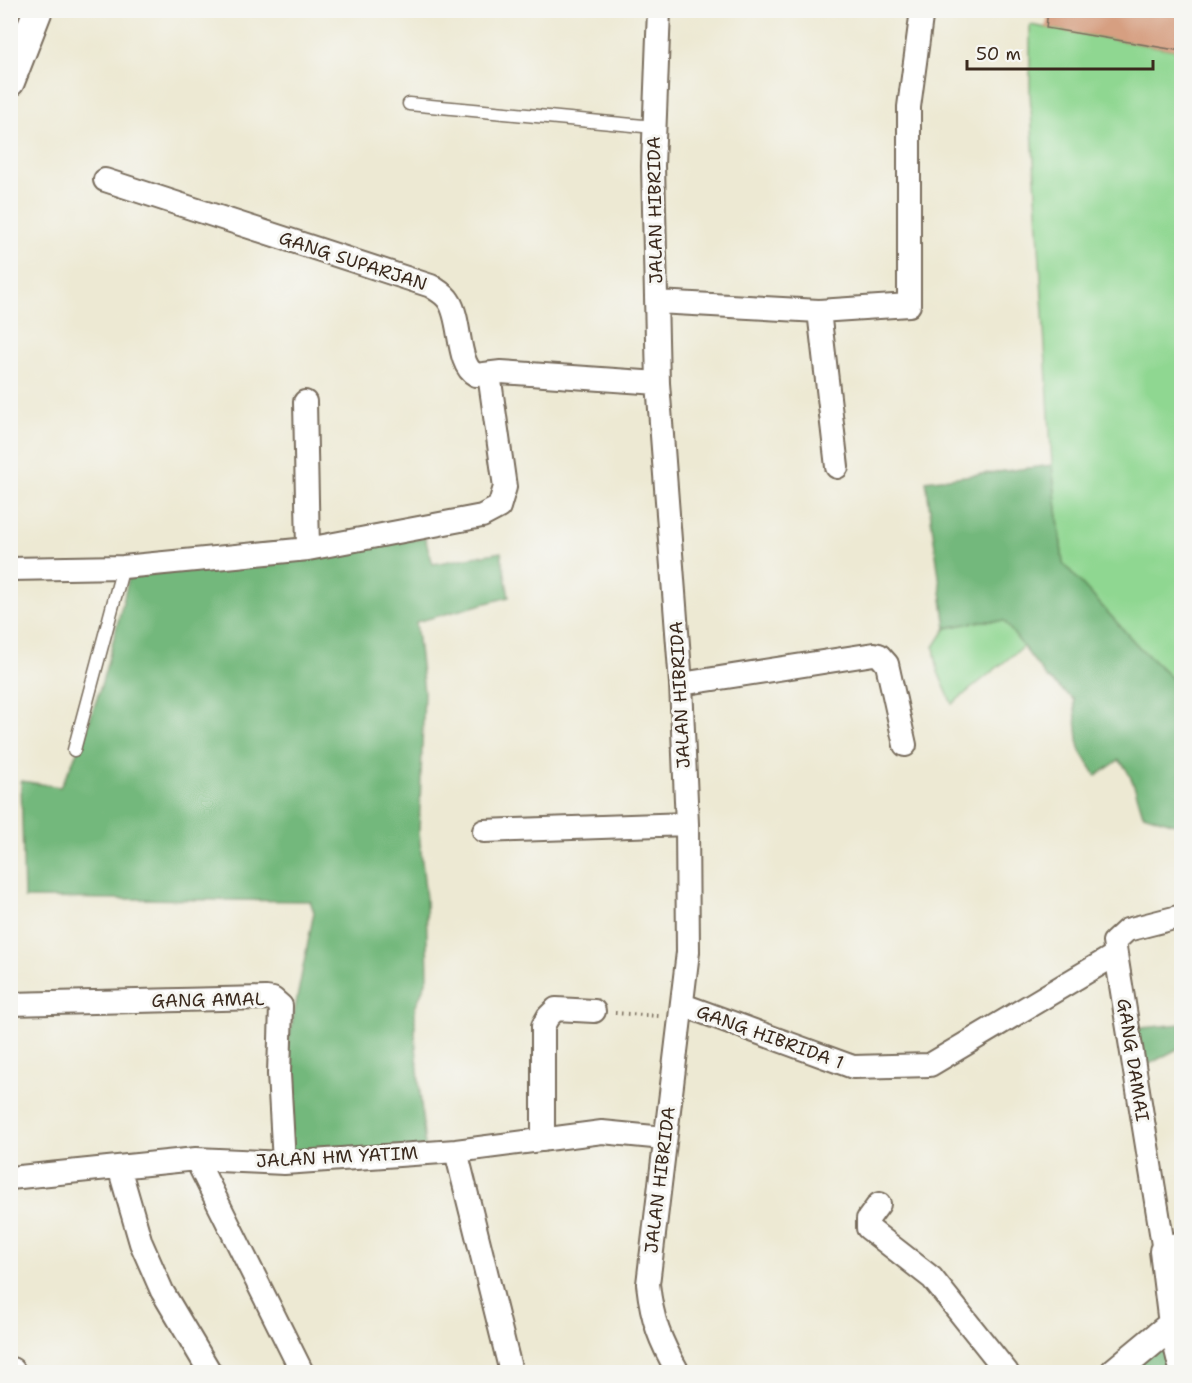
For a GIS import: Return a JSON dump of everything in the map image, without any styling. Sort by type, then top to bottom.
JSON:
[{"type":"street","points":[[10,82],[38,10]]},
{"type":"street","name":"JALAN HIBRIDA","points":[[659,10],[653,166],[658,383],[681,684],[687,824],[688,952],[648,1284],[651,1312],[660,1343],[678,1372]]},
{"type":"street","points":[[657,302],[819,311],[909,305],[909,107],[922,10]]},
{"type":"street","name":"GANG SUPARJAN","points":[[105,180],[431,286],[451,303],[466,366],[476,375],[658,383]]},
{"type":"street","points":[[819,311],[837,467]]},
{"type":"street","points":[[10,569],[123,567],[308,549],[483,516],[499,507],[505,487],[489,374]]},
{"type":"street","points":[[305,402],[308,549]]},
{"type":"street","points":[[681,684],[879,655],[887,664],[905,745]]},
{"type":"street","points":[[484,831],[687,824]]},
{"type":"street","points":[[1115,955],[1114,942],[1127,930],[1182,916]]},
{"type":"street","name":"GANG HIBRIDA 1","points":[[682,1011],[852,1067],[930,1065],[1115,955]]},
{"type":"street","name":"GANG DAMAI","points":[[1115,955],[1173,1249]]},
{"type":"street","name":"GANG AMAL","points":[[10,1004],[266,998],[278,1002],[281,1006],[279,1074],[284,1163]]},
{"type":"street","points":[[543,1140],[543,1026],[556,1009],[594,1011]]},
{"type":"street","name":"JALAN HM YATIM","points":[[10,1178],[195,1159],[284,1163],[456,1151],[602,1132],[664,1137]]},
{"type":"street","points":[[456,1151],[511,1372]]},
{"type":"street","points":[[195,1159],[303,1372]]},
{"type":"street","points":[[119,1167],[141,1243],[162,1291],[210,1372]]},
{"type":"street","points":[[879,1204],[868,1219],[868,1228],[932,1278],[1007,1372]]},
{"type":"street","points":[[1173,1249],[1173,1324],[1182,1362]]},
{"type":"street","points":[[1115,1372],[1173,1324]]},
{"type":"lane","points":[[409,104],[654,127]]},
{"type":"lane","points":[[74,750],[123,567]]},
{"type":"path","points":[[594,1011],[682,1011]]},
{"type":"green space","points":[[1030,25],[1181,51],[1181,687],[1138,646],[1063,563],[1052,465],[1030,93]]},
{"type":"green space","points":[[1052,465],[1063,563],[1138,646],[1181,687],[1181,826],[1143,814],[1131,778],[1119,760],[1096,776],[1079,748],[1074,700],[1046,677],[1004,621],[981,621],[946,628],[926,481]]},
{"type":"green space","points":[[425,538],[433,564],[501,552],[509,597],[416,622],[424,692],[419,832],[426,899],[428,977],[415,1008],[415,1035],[425,1148],[291,1158],[286,1054],[314,912],[310,901],[24,898],[21,781],[60,787],[73,762],[93,711],[129,577]]},
{"type":"green space","points":[[981,621],[1004,621],[1024,646],[952,704],[938,672],[934,647],[946,628]]},
{"type":"green space","points":[[1181,1024],[1181,1047],[1138,1070],[1131,1029]]},
{"type":"green space","points":[[1161,1344],[1180,1372],[1121,1372]]},
{"type":"building","points":[[1048,10],[1182,10],[1182,51],[1046,28]]}]
